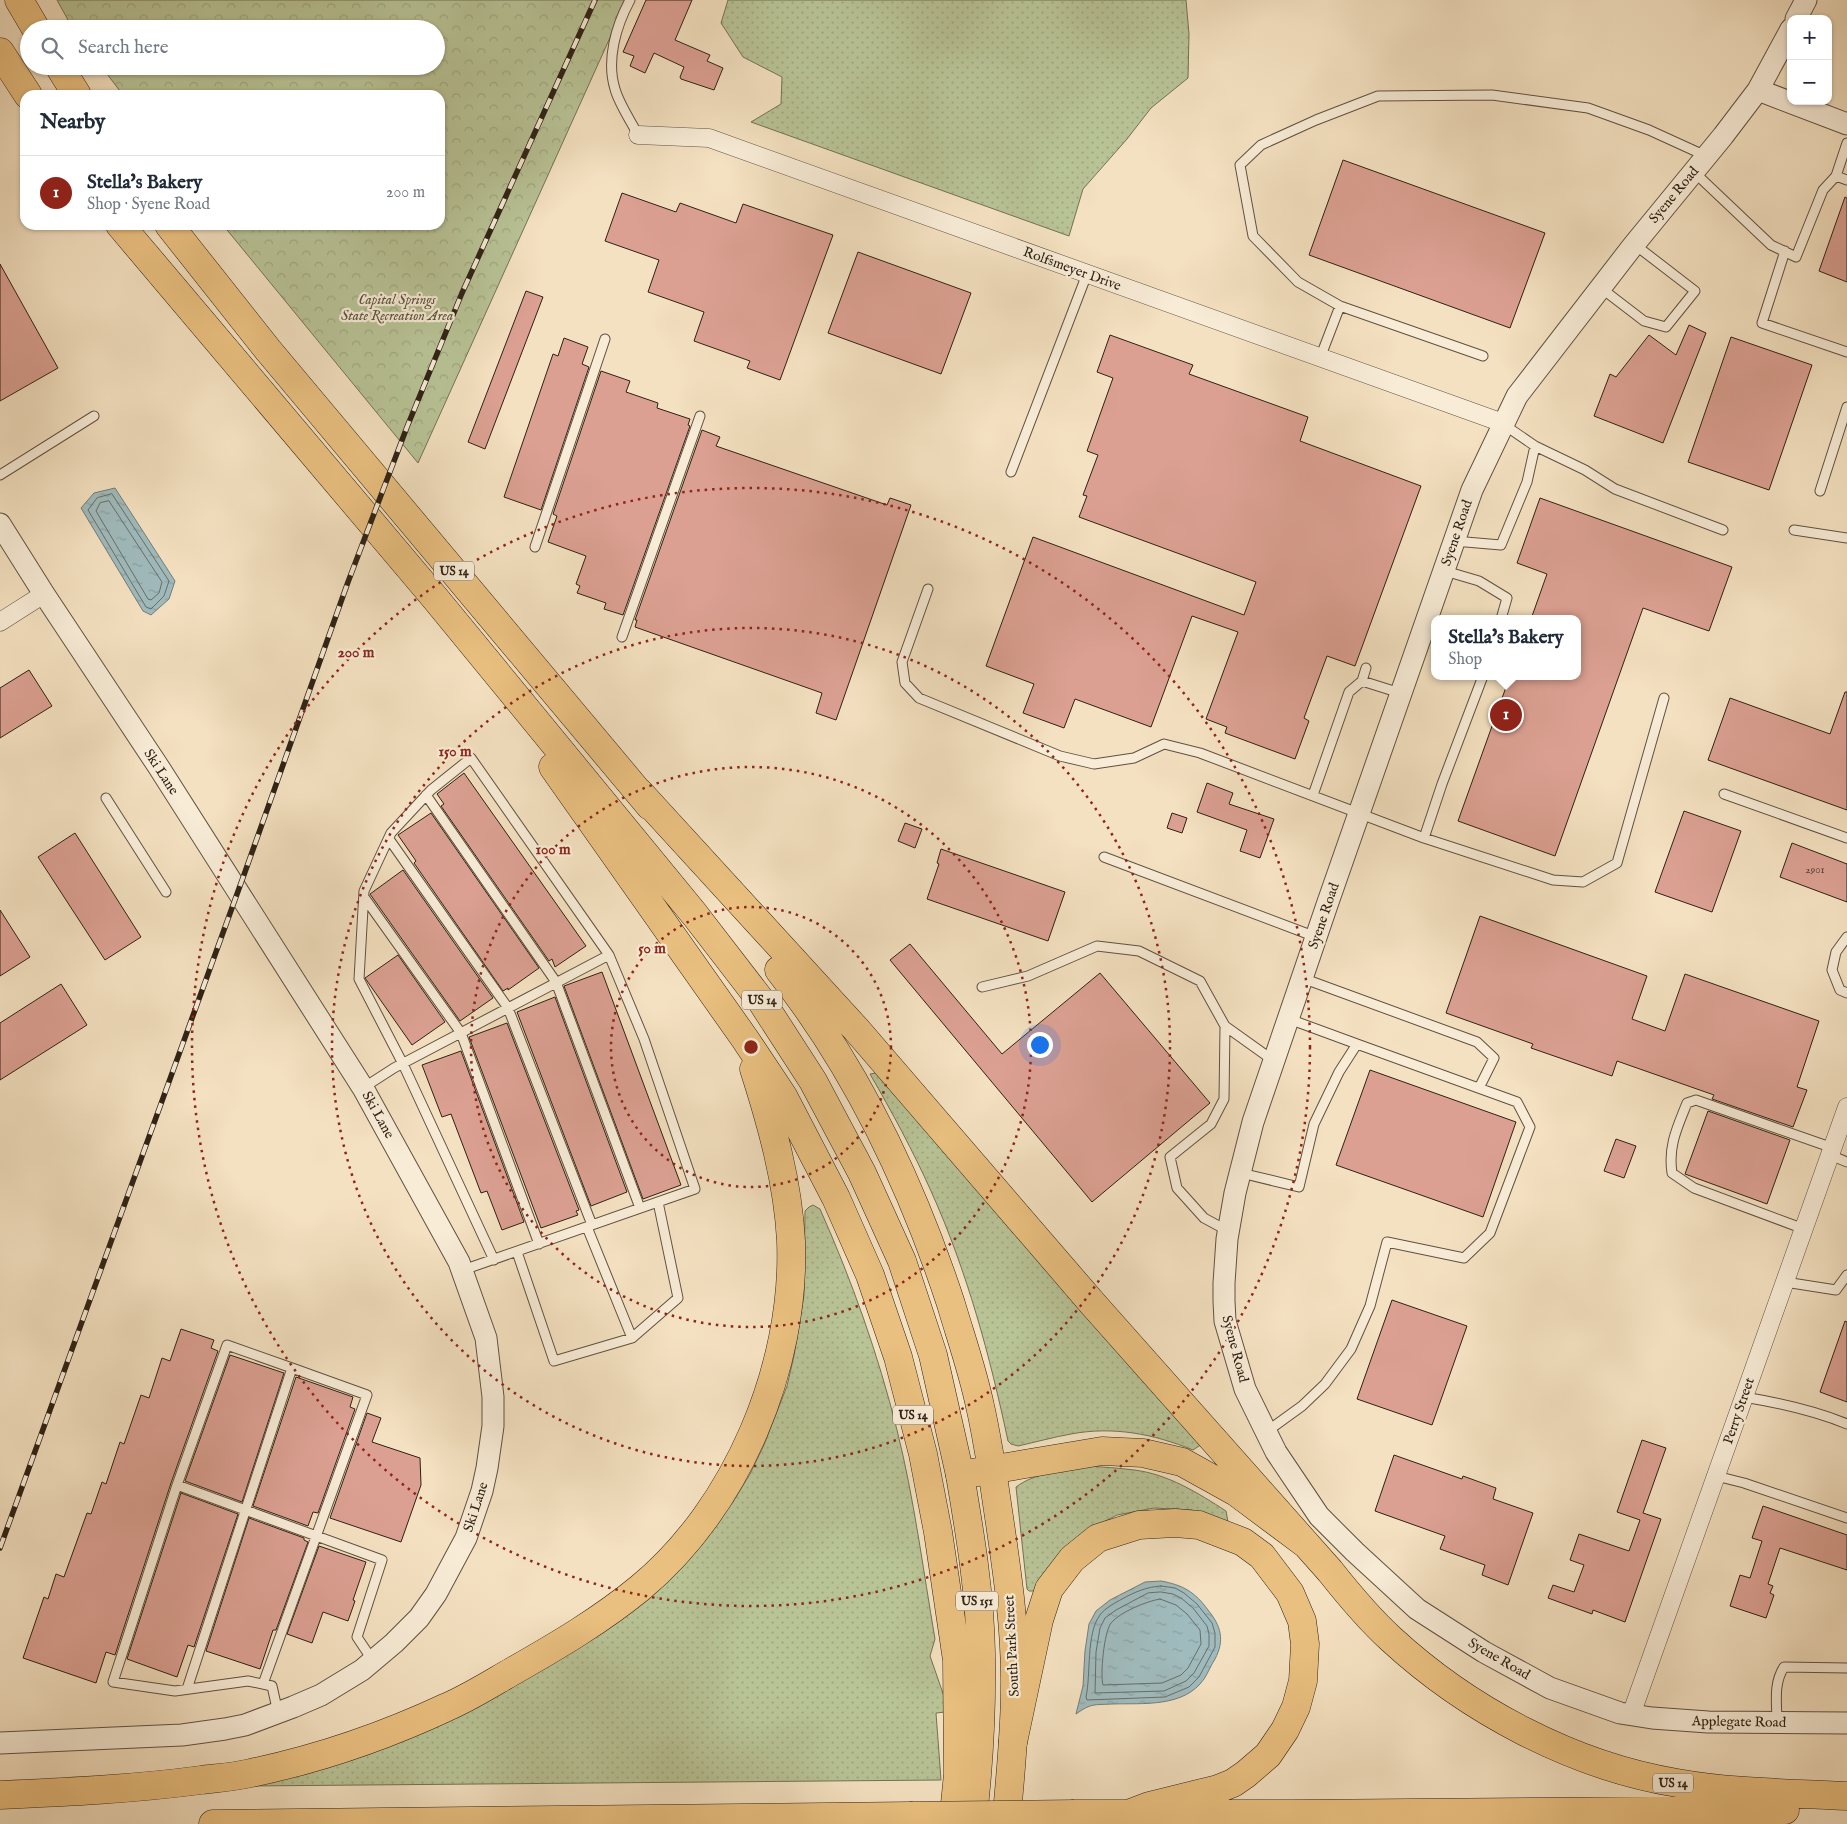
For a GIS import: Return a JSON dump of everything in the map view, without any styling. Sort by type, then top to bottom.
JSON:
[{"type":"main road","points":[[19,0],[31,20]]},
{"type":"main road","points":[[0,52],[25,90]]},
{"type":"main road","points":[[65,75],[74,90]]},
{"type":"main road","name":"US 14","points":[[124,230],[435,598],[695,914],[762,1002],[813,1081],[862,1172],[902,1261],[933,1355],[960,1475]]},
{"type":"main road","name":"US 14","points":[[173,230],[268,350],[639,792],[804,1001],[850,1074],[899,1169],[934,1254],[962,1339],[977,1395],[992,1469]]},
{"type":"main road","name":"US 14","points":[[435,598],[603,840],[745,1039],[783,1096],[836,1198],[870,1275],[898,1357],[923,1454],[938,1532],[956,1660],[958,1774],[953,1824]]},
{"type":"main road","points":[[639,792],[856,1029],[1092,1304],[1307,1545]]},
{"type":"main road","points":[[0,1795],[109,1790],[249,1774],[320,1756],[356,1744],[450,1706],[546,1652],[588,1626],[641,1587],[681,1548],[737,1468],[756,1428],[778,1359],[790,1285],[791,1242],[785,1189],[770,1121],[745,1039]]},
{"type":"main road","points":[[960,1475],[1102,1452],[1143,1453],[1182,1462],[1236,1492],[1307,1545]]},
{"type":"main road","name":"South Park Street","points":[[992,1469],[1010,1600],[1015,1687],[1013,1742],[1006,1824]]},
{"type":"main road","name":"US 151","points":[[960,1475],[973,1553],[981,1651],[981,1729],[972,1824]]},
{"type":"main road","points":[[1013,1742],[1039,1620],[1049,1589],[1072,1559],[1098,1538],[1139,1525],[1175,1524],[1199,1526],[1243,1542],[1262,1556],[1290,1593],[1302,1621],[1305,1644],[1303,1681],[1296,1708],[1285,1730],[1268,1755],[1233,1783],[1218,1789],[1149,1806],[1128,1814]]},
{"type":"main road","name":"US 14","points":[[1307,1545],[1359,1606],[1414,1660],[1457,1691],[1502,1719],[1550,1744],[1608,1767],[1677,1783],[1746,1790],[1847,1796]]},
{"type":"main road","points":[[213,1824],[1074,1814],[1847,1810]]},
{"type":"street","points":[[1798,15],[1806,0]]},
{"type":"street","name":"Syene Road","points":[[1631,1715],[1620,1713],[1550,1688],[1484,1652],[1417,1609],[1319,1516],[1276,1452],[1245,1389],[1225,1321],[1224,1283],[1228,1231],[1240,1173],[1254,1122],[1302,978],[1472,490],[1503,423],[1516,396],[1634,244],[1758,90],[1787,36]]},
{"type":"street","points":[[1758,90],[1847,124]]},
{"type":"street","name":"Rolfsmeyer Drive","points":[[638,134],[709,138],[1503,423]]},
{"type":"street","name":"Ski Lane","points":[[0,524],[158,766],[363,1088],[459,1262],[486,1338],[494,1397],[488,1468],[466,1538],[436,1594],[419,1618],[373,1661],[340,1684],[286,1710],[245,1725],[182,1734],[0,1743]]},
{"type":"street","points":[[0,622],[44,594]]},
{"type":"street","name":"Perry Street","points":[[1631,1715],[1847,1107]]},
{"type":"street","name":"Applegate Road","points":[[1631,1715],[1708,1722],[1847,1723]]},
{"type":"lane","points":[[630,0],[624,12],[611,55],[615,90],[638,134]]},
{"type":"lane","points":[[1483,356],[1340,306],[1298,282],[1253,236],[1240,165],[1260,145],[1316,120],[1378,96],[1492,95],[1588,108],[1649,130],[1700,164],[1770,245],[1796,256],[1823,190],[1836,176],[1847,143]]},
{"type":"lane","points":[[1836,176],[1847,180]]},
{"type":"lane","points":[[1600,288],[1644,321],[1666,327],[1694,291],[1634,244]]},
{"type":"lane","points":[[1785,251],[1762,323],[1847,352]]},
{"type":"lane","points":[[1011,472],[1088,274]]},
{"type":"lane","points":[[1320,358],[1340,306]]},
{"type":"lane","points":[[535,547],[605,339]]},
{"type":"lane","points":[[1820,490],[1847,407]]},
{"type":"lane","points":[[0,475],[94,416]]},
{"type":"lane","points":[[622,637],[700,416]]},
{"type":"lane","points":[[1503,423],[1535,446],[1585,470],[1615,489],[1723,530]]},
{"type":"lane","points":[[1454,541],[1501,545],[1527,482],[1535,446]]},
{"type":"lane","points":[[1794,530],[1847,538]]},
{"type":"lane","points":[[1444,571],[1479,581],[1506,598],[1503,615]]},
{"type":"lane","points":[[928,589],[902,662],[904,683],[919,698],[1060,756],[1094,764],[1134,758],[1164,744],[1200,753],[1424,838],[1552,880],[1583,882],[1617,863],[1664,698]]},
{"type":"lane","points":[[1313,795],[1349,692],[1362,681],[1366,668]]},
{"type":"lane","points":[[1424,838],[1442,784],[1481,680]]},
{"type":"lane","points":[[1362,681],[1401,693]]},
{"type":"lane","points":[[462,1270],[494,1260],[695,1189],[644,1040],[609,955],[471,758],[426,795],[392,833],[364,891],[359,979],[403,1064],[494,1260]]},
{"type":"lane","points":[[1724,794],[1847,838]]},
{"type":"lane","points":[[426,795],[556,982],[640,1208]]},
{"type":"lane","points":[[106,798],[166,892]]},
{"type":"lane","points":[[389,839],[508,1008],[632,1338]]},
{"type":"lane","points":[[1104,857],[1316,937]]},
{"type":"lane","points":[[364,897],[461,1032],[539,1244]]},
{"type":"lane","points":[[1847,937],[1836,952],[1832,970],[1840,990],[1847,993]]},
{"type":"lane","points":[[982,987],[1028,976],[1097,946],[1139,951],[1200,981],[1225,1026],[1274,1061]]},
{"type":"lane","points":[[363,1088],[461,1032],[609,955]]},
{"type":"lane","points":[[1302,978],[1477,1042],[1494,1058],[1479,1088]]},
{"type":"lane","points":[[1266,1432],[1302,1406],[1325,1384],[1351,1349],[1370,1306],[1387,1242],[1464,1258],[1490,1233],[1530,1127],[1517,1102],[1289,1018]]},
{"type":"lane","points":[[1225,1026],[1224,1099],[1212,1124],[1170,1158],[1177,1188],[1204,1218],[1228,1231]]},
{"type":"lane","points":[[1240,1173],[1299,1188],[1314,1124],[1339,1072],[1356,1044]]},
{"type":"lane","points":[[1804,1229],[1694,1188],[1672,1173],[1670,1158],[1674,1135],[1687,1103],[1696,1100],[1831,1151],[1847,1162]]},
{"type":"lane","points":[[517,1252],[554,1361],[632,1338],[678,1298],[658,1202]]},
{"type":"lane","points":[[1785,1282],[1836,1290],[1847,1275]]},
{"type":"lane","points":[[263,1684],[367,1395],[227,1345],[177,1485],[113,1682],[175,1691],[248,1681],[272,1686],[286,1710]]},
{"type":"lane","points":[[187,1689],[292,1368]]},
{"type":"lane","points":[[1744,1397],[1793,1406],[1822,1414],[1847,1424]]},
{"type":"lane","points":[[1716,1476],[1744,1483],[1847,1518]]},
{"type":"lane","points":[[177,1485],[382,1560],[357,1637],[373,1661]]},
{"type":"lane","points":[[1777,1723],[1778,1676],[1784,1667],[1847,1668]]},
{"type":"green space","name":"Capital Springs State Recreation Area","points":[[57,0],[627,0],[418,463],[227,230],[445,230],[445,90],[119,90],[108,75],[445,75],[445,20],[68,20]]},
{"type":"green space","points":[[728,0],[1186,0],[1189,34],[1188,78],[1151,108],[1127,139],[1083,189],[1069,236],[751,122],[781,104],[782,77],[743,57],[721,23]]},
{"type":"green space","points":[[876,1073],[1202,1444],[1193,1450],[1148,1436],[1118,1431],[1071,1434],[1018,1446],[1008,1441],[985,1346],[956,1252],[917,1161],[870,1074]]},
{"type":"green space","points":[[813,1205],[820,1209],[843,1263],[863,1318],[881,1374],[903,1456],[935,1639],[930,1656],[946,1702],[946,1712],[936,1713],[941,1780],[249,1786],[485,1702],[569,1654],[694,1553],[733,1502],[750,1474],[764,1445],[787,1386],[804,1295],[805,1211]]},
{"type":"green space","points":[[1087,1466],[1147,1472],[1171,1480],[1194,1491],[1226,1511],[1228,1522],[1192,1510],[1154,1508],[1117,1515],[1084,1532],[1034,1591],[1029,1591],[1027,1589],[1016,1487],[1041,1475]]},
{"type":"water","points":[[115,488],[175,581],[169,599],[151,615],[143,611],[81,508],[94,493]]},
{"type":"water","points":[[1161,1581],[1182,1587],[1198,1598],[1219,1628],[1220,1646],[1204,1679],[1196,1688],[1174,1699],[1149,1703],[1093,1705],[1076,1714],[1083,1686],[1089,1624],[1096,1611],[1110,1600],[1145,1582]]},
{"type":"building","points":[[646,0],[692,0],[675,40],[710,55],[707,61],[723,68],[714,90],[681,79],[684,67],[654,53],[645,73],[630,66],[634,56],[623,52]]},
{"type":"building","points":[[1343,160],[1545,233],[1510,328],[1309,255]]},
{"type":"building","points":[[622,193],[676,212],[680,203],[736,223],[743,204],[833,235],[780,380],[747,368],[750,361],[694,341],[704,312],[648,292],[659,260],[605,241]]},
{"type":"building","points":[[1845,197],[1847,198],[1847,282],[1819,271]]},
{"type":"building","points":[[858,252],[971,293],[941,374],[828,333]]},
{"type":"building","points":[[0,264],[58,368],[0,401]]},
{"type":"building","points":[[526,291],[543,297],[485,449],[468,442]]},
{"type":"building","points":[[1689,325],[1706,333],[1663,443],[1594,416],[1610,374],[1616,377],[1649,335],[1676,355]]},
{"type":"building","points":[[1110,335],[1193,365],[1189,374],[1308,417],[1300,441],[1421,486],[1355,666],[1327,656],[1304,718],[1309,721],[1295,759],[1225,733],[1227,727],[1206,719],[1238,632],[1192,616],[1151,727],[1075,699],[1064,728],[1023,713],[1034,684],[986,666],[1033,537],[1244,615],[1256,582],[1079,517],[1087,496],[1083,495],[1098,455],[1087,451],[1113,378],[1097,372]]},
{"type":"building","points":[[1731,337],[1812,365],[1769,490],[1688,462]]},
{"type":"building","points":[[564,338],[588,347],[582,364],[589,367],[541,510],[504,497],[553,354],[558,356]]},
{"type":"building","points":[[601,371],[630,381],[626,392],[658,403],[657,408],[690,419],[688,425],[690,426],[623,615],[604,609],[606,603],[577,593],[580,586],[576,584],[586,556],[548,542],[557,516],[553,514]]},
{"type":"building","points":[[702,430],[720,437],[716,446],[887,505],[890,498],[911,505],[836,720],[816,713],[822,693],[635,627],[637,620],[635,620]]},
{"type":"building","points":[[1540,498],[1732,567],[1709,631],[1643,608],[1555,856],[1458,821],[1509,680],[1581,680],[1581,615],[1532,615],[1547,574],[1517,563]]},
{"type":"building","points":[[29,670],[52,706],[0,738],[0,688]]},
{"type":"building","points":[[1845,692],[1847,692],[1847,810],[1708,760],[1730,698],[1830,734]]},
{"type":"building","points":[[464,773],[586,946],[555,967],[552,959],[549,961],[441,806],[444,804],[437,794]]},
{"type":"building","points":[[1207,783],[1233,793],[1229,804],[1274,819],[1260,858],[1240,851],[1247,830],[1197,812]]},
{"type":"building","points":[[1684,811],[1741,831],[1712,912],[1655,892]]},
{"type":"building","points":[[431,813],[539,968],[508,990],[508,988],[503,991],[414,863],[416,861],[398,835]]},
{"type":"building","points":[[1172,813],[1187,818],[1182,833],[1167,828]]},
{"type":"building","points":[[905,823],[922,829],[915,848],[898,841]]},
{"type":"building","points":[[75,833],[141,937],[105,960],[38,857]]},
{"type":"building","points":[[1792,843],[1847,864],[1847,902],[1780,877]]},
{"type":"building","points":[[941,849],[1065,892],[1048,941],[927,899],[939,864],[937,863]]},
{"type":"building","points":[[403,870],[493,998],[460,1021],[370,894]]},
{"type":"building","points":[[0,910],[30,957],[0,976]]},
{"type":"building","points":[[1480,916],[1647,976],[1632,1019],[1665,1031],[1685,974],[1819,1021],[1797,1087],[1807,1090],[1793,1127],[1712,1099],[1714,1095],[1617,1061],[1612,1076],[1531,1048],[1533,1044],[1446,1013]]},
{"type":"building","points":[[910,944],[1002,1054],[1100,973],[1210,1103],[1092,1202],[890,960]]},
{"type":"building","points":[[398,955],[445,1022],[412,1045],[365,978]]},
{"type":"building","points":[[602,972],[681,1185],[643,1199],[564,986]]},
{"type":"building","points":[[61,984],[87,1025],[0,1080],[0,1023]]},
{"type":"building","points":[[555,997],[627,1192],[591,1206],[517,1012]]},
{"type":"building","points":[[507,1023],[579,1210],[576,1211],[578,1215],[541,1228],[469,1037]]},
{"type":"building","points":[[461,1051],[524,1222],[502,1230],[487,1191],[481,1193],[451,1114],[442,1117],[422,1065]]},
{"type":"building","points":[[1370,1070],[1516,1122],[1483,1217],[1336,1165]]},
{"type":"building","points":[[1708,1111],[1790,1140],[1767,1204],[1685,1174]]},
{"type":"building","points":[[1616,1139],[1636,1146],[1624,1178],[1604,1171]]},
{"type":"building","points":[[1392,1300],[1467,1326],[1432,1425],[1357,1399]]},
{"type":"building","points":[[1845,1321],[1847,1322],[1847,1402],[1820,1392]]},
{"type":"building","points":[[181,1329],[214,1340],[211,1348],[218,1351],[171,1483],[115,1655],[106,1652],[96,1683],[23,1658],[44,1597],[48,1599],[56,1574],[64,1577],[87,1513],[91,1514],[102,1482],[106,1484],[120,1442],[124,1444],[141,1395],[149,1398],[162,1358],[170,1361]]},
{"type":"building","points":[[230,1355],[284,1373],[242,1502],[185,1481]]},
{"type":"building","points":[[296,1377],[353,1397],[350,1407],[355,1409],[318,1513],[313,1512],[308,1526],[253,1506]]},
{"type":"building","points":[[367,1413],[381,1418],[372,1442],[420,1458],[421,1485],[401,1542],[330,1518]]},
{"type":"building","points":[[1642,1440],[1666,1448],[1643,1513],[1661,1519],[1625,1622],[1593,1610],[1592,1614],[1548,1598],[1553,1585],[1574,1592],[1584,1565],[1570,1560],[1579,1534],[1629,1551],[1640,1520],[1617,1512]]},
{"type":"building","points":[[1394,1455],[1462,1479],[1463,1476],[1496,1488],[1493,1499],[1533,1513],[1508,1585],[1482,1575],[1485,1565],[1440,1549],[1445,1536],[1375,1511]]},
{"type":"building","points":[[181,1493],[238,1514],[194,1647],[188,1645],[177,1677],[127,1659]]},
{"type":"building","points":[[1763,1506],[1847,1535],[1847,1570],[1780,1548],[1768,1584],[1773,1586],[1770,1593],[1774,1595],[1766,1618],[1730,1606],[1740,1575],[1750,1578],[1762,1541],[1752,1538]]},
{"type":"building","points":[[249,1518],[304,1538],[308,1542],[276,1630],[273,1630],[260,1669],[206,1651]]},
{"type":"building","points":[[319,1546],[366,1562],[348,1621],[323,1612],[312,1643],[287,1634]]},
{"type":"railway","points":[[0,1548],[348,582],[407,427],[462,293],[595,0]]},
{"type":"place","name":"Stella's Bakery","points":[[1506,715]]}]
